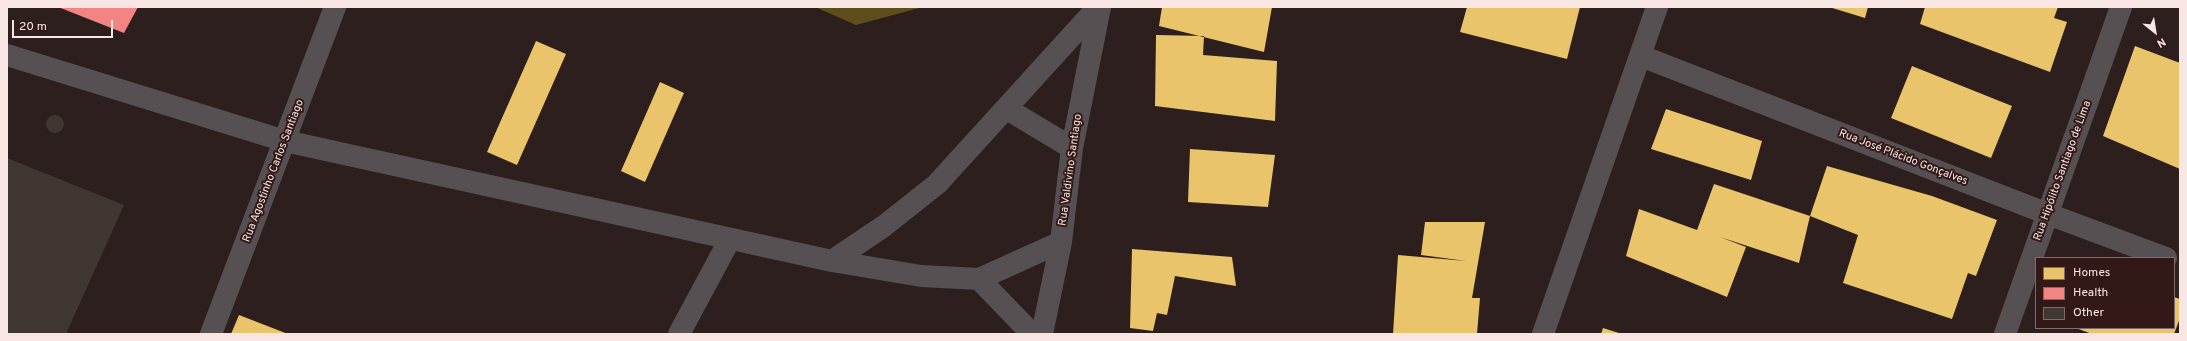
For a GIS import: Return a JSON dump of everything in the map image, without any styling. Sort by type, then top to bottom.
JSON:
[{"type":"street","name":"Rua Agostinho Carlos Santiago","points":[[211,334],[335,7]]},
{"type":"street","points":[[832,261],[884,226],[937,184],[1099,7]]},
{"type":"street","name":"Rua Valdivino Santiago","points":[[1042,334],[1061,242],[1072,148],[1099,7]]},
{"type":"street","points":[[1543,334],[1657,7]]},
{"type":"street","name":"Rua Hipólito Santiago de Lima","points":[[2004,334],[2121,7]]},
{"type":"street","points":[[7,55],[285,141],[832,261],[921,276],[979,279],[1061,242]]},
{"type":"street","name":"Rua José Plácido Gonçalves","points":[[1641,56],[2048,214],[2163,257]]},
{"type":"street","points":[[1007,109],[1072,148]]},
{"type":"street","points":[[679,334],[730,239]]},
{"type":"street","points":[[979,279],[1032,334]]},
{"type":"shaded area","points":[[815,7],[923,7],[856,25]]},
{"type":"building: Homes","points":[[1162,7],[1272,7],[1264,52],[1159,26]]},
{"type":"building: Homes","points":[[1467,7],[1580,7],[1567,59],[1460,32]]},
{"type":"building: Homes","points":[[1829,7],[1868,7],[1865,18]]},
{"type":"building: Homes","points":[[1925,7],[2058,7],[2054,18],[2067,22],[2050,72],[1920,24]]},
{"type":"building: Homes","points":[[1156,35],[1204,36],[1203,55],[1277,61],[1275,121],[1155,106]]},
{"type":"building: Homes","points":[[536,41],[566,54],[517,165],[487,152]]},
{"type":"building: Homes","points":[[2135,46],[2180,63],[2180,169],[2103,136]]},
{"type":"building: Homes","points":[[1912,66],[2012,106],[1991,158],[1891,118]]},
{"type":"building: Homes","points":[[660,82],[684,93],[645,182],[621,171]]},
{"type":"building: Homes","points":[[1666,109],[1762,141],[1751,180],[1651,149]]},
{"type":"building: Homes","points":[[1190,149],[1275,155],[1268,207],[1188,202]]},
{"type":"building: Homes","points":[[1827,166],[1932,196],[1997,220],[1976,276],[1968,273],[1952,319],[1843,283],[1858,235],[1810,216]]},
{"type":"building: Homes","points":[[1714,184],[1810,216],[1799,263],[1720,237],[1746,247],[1727,297],[1626,256],[1639,209],[1697,230]]},
{"type":"building: Homes","points":[[1425,222],[1485,222],[1472,298],[1480,298],[1477,334],[1393,334],[1398,255],[1466,261],[1421,255]]},
{"type":"building: Homes","points":[[1132,249],[1232,257],[1236,286],[1175,276],[1167,315],[1157,313],[1153,331],[1130,328]]},
{"type":"building: Homes","points":[[2175,297],[2180,299],[2180,318],[2174,334],[2092,334],[2079,329],[2175,329]]},
{"type":"building: Homes","points":[[239,315],[288,334],[231,334]]},
{"type":"building: Homes","points":[[1603,328],[1622,334],[1601,334]]},
{"type":"building: Health","points":[[58,7],[138,7],[124,33]]},
{"type":"building: Other","points":[[51,115],[59,115],[64,120],[62,131],[59,133],[51,133],[46,128],[46,120]]},
{"type":"building: Other","points":[[7,158],[124,205],[66,334],[7,334]]}]
